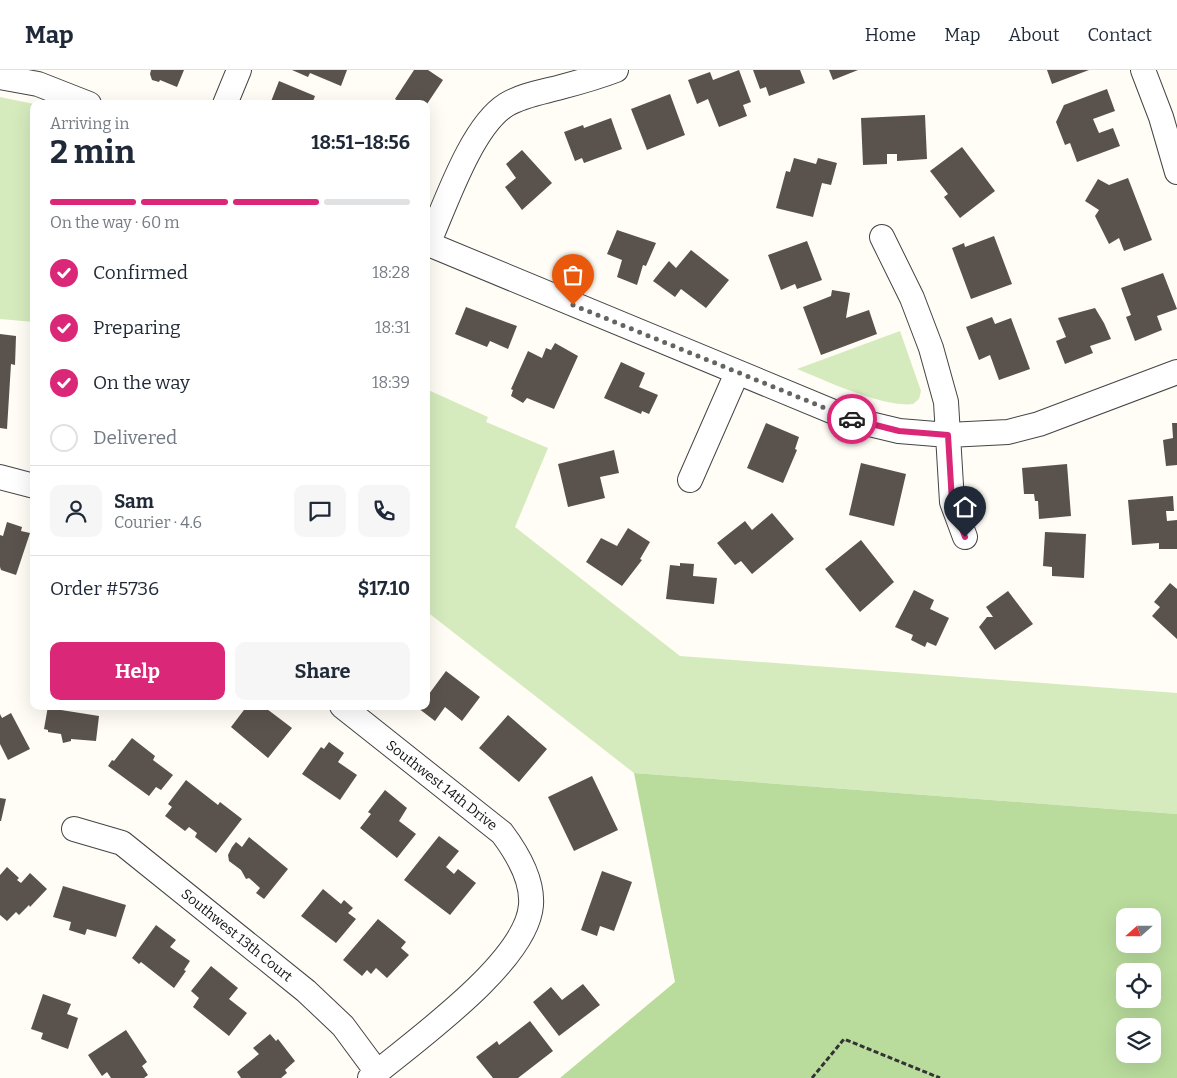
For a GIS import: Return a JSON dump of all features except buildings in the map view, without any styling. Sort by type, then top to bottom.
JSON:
[{"type":"street","points":[[227,100],[239,70]]},
{"type":"street","points":[[430,237],[474,141],[495,115],[506,106],[524,97],[592,79],[616,70]]},
{"type":"street","points":[[1143,70],[1169,114],[1177,172]]},
{"type":"street","points":[[0,77],[38,84],[79,100]]},
{"type":"street","points":[[882,237],[912,298],[931,348],[946,402],[952,502],[965,537]]},
{"type":"street","points":[[430,245],[853,420],[899,431],[948,435],[1008,432],[1039,424],[1177,372]]},
{"type":"street","points":[[690,480],[737,373]]},
{"type":"street","points":[[0,477],[30,485]]},
{"type":"street","name":"Southwest 14th Drive","points":[[347,710],[502,832],[516,851],[526,875],[531,905],[526,924],[517,943],[491,976],[374,1075]]},
{"type":"street","name":"Southwest 13th Court","points":[[74,830],[122,843],[306,991],[343,1026],[374,1075]]},
{"type":"path","points":[[812,1078],[844,1039],[940,1078]]},
{"type":"green space","points":[[0,97],[30,103],[30,322],[0,319]]},
{"type":"green space","points":[[900,331],[921,391],[919,399],[913,404],[886,402],[871,398],[797,369]]},
{"type":"green space","points":[[430,391],[488,417],[486,422],[548,448],[515,527],[680,656],[1177,693],[1177,814],[634,773],[430,614]]},
{"type":"green space","points":[[634,773],[1177,814],[1177,1078],[560,1078],[675,982]]},
{"type":"way so far","points":[[573,305],[852,419]]},
{"type":"route","points":[[852,419],[899,431],[948,435],[952,502],[965,537]]}]
